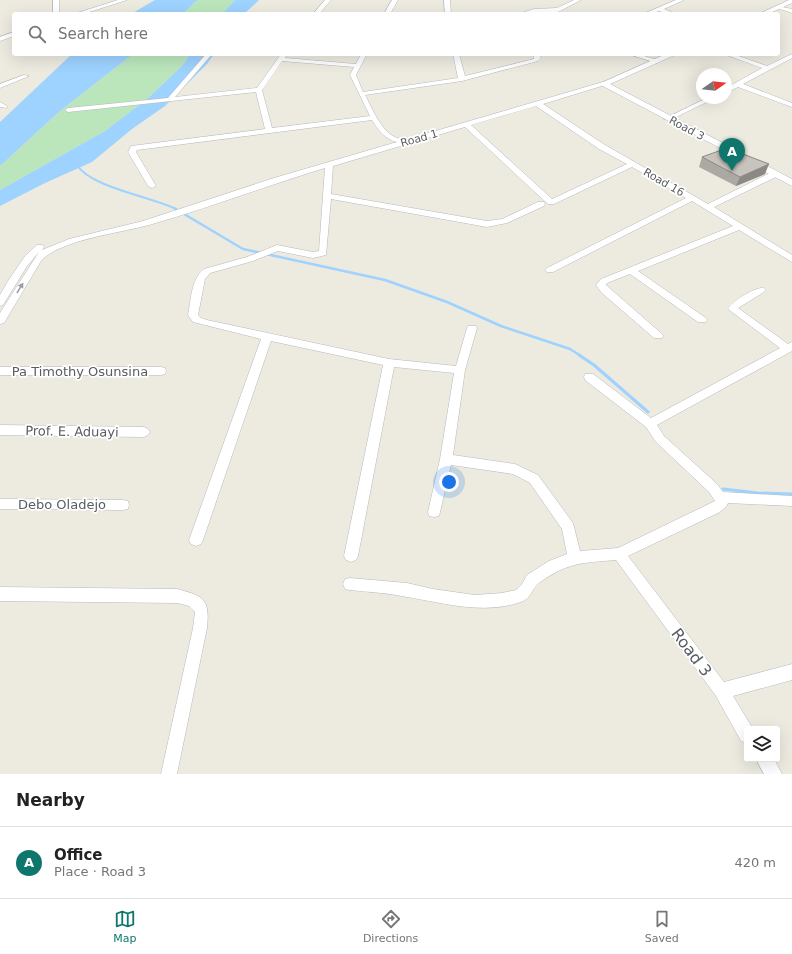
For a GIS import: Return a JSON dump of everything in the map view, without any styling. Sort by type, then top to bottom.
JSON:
[{"type":"street","points":[[56,0],[56,12]]},
{"type":"street","points":[[84,12],[124,0]]},
{"type":"street","points":[[319,12],[328,0]]},
{"type":"street","points":[[388,12],[395,0]]},
{"type":"street","points":[[446,0],[448,12]]},
{"type":"street","points":[[530,12],[558,10],[578,0]]},
{"type":"street","points":[[651,12],[681,0]]},
{"type":"street","points":[[767,12],[792,1]]},
{"type":"street","points":[[779,7],[792,11]]},
{"type":"street","points":[[659,9],[667,12]]},
{"type":"street","points":[[0,39],[12,35]]},
{"type":"street","points":[[169,100],[207,56]]},
{"type":"street","points":[[456,56],[462,79]]},
{"type":"street","points":[[361,94],[462,79],[498,70],[537,56]]},
{"type":"street","points":[[638,56],[657,61]]},
{"type":"street","name":"Road 1","points":[[144,221],[167,216],[329,164],[409,142],[603,84],[668,56]]},
{"type":"street","points":[[733,56],[767,68]]},
{"type":"street","points":[[732,88],[767,68],[792,56]]},
{"type":"street","points":[[269,131],[259,90],[282,57],[361,60],[354,77],[374,118],[390,138],[390,147]]},
{"type":"street","points":[[0,86],[26,76]]},
{"type":"street","name":"Road 3","points":[[603,84],[792,183]]},
{"type":"street","points":[[739,85],[792,105]]},
{"type":"street","points":[[68,110],[259,90]]},
{"type":"street","name":"Road 16","points":[[538,104],[580,133],[708,207],[792,259]]},
{"type":"street","points":[[668,119],[699,104]]},
{"type":"street","points":[[152,186],[132,152],[134,148],[374,118]]},
{"type":"street","points":[[467,125],[551,202],[633,164]]},
{"type":"street","points":[[390,138],[409,142]]},
{"type":"street","points":[[329,164],[323,253],[313,255],[282,248],[275,249],[258,256],[207,271],[202,275],[197,291],[193,315],[197,320],[205,323],[389,363],[460,370]]},
{"type":"street","points":[[708,207],[775,174]]},
{"type":"street","points":[[327,196],[487,224],[504,221],[541,204]]},
{"type":"street","points":[[550,270],[692,198]]},
{"type":"street","points":[[0,303],[35,250],[57,239],[144,221]]},
{"type":"street","points":[[0,321],[37,260],[43,253],[72,241],[144,221]]},
{"type":"street","points":[[658,336],[604,290],[601,285],[604,281],[739,227]]},
{"type":"street","points":[[631,270],[702,320]]},
{"type":"street","points":[[650,424],[790,347],[733,309],[732,307],[761,290]]},
{"type":"street","points":[[434,512],[446,459],[460,370],[472,328]]},
{"type":"street","points":[[196,540],[268,336]]},
{"type":"street","points":[[351,556],[389,363]]},
{"type":"street","name":"Pa Timothy Osunsina","points":[[0,371],[161,371]]},
{"type":"street","points":[[350,584],[407,590],[433,596],[475,602],[502,600],[520,596],[527,589],[532,580],[554,566],[575,558],[619,554],[713,509],[722,502],[720,497],[708,484],[660,439],[650,424],[589,378]]},
{"type":"street","name":"Prof. E. Aduayi","points":[[0,430],[144,432]]},
{"type":"street","points":[[446,459],[515,469],[534,479],[568,527],[575,558]]},
{"type":"street","points":[[720,497],[792,501]]},
{"type":"street","name":"Debo Oladejo","points":[[0,504],[123,505]]},
{"type":"street","name":"Road 3","points":[[619,554],[721,691],[744,730]]},
{"type":"street","points":[[0,594],[177,596],[193,600],[202,610],[200,628],[168,774]]},
{"type":"street","points":[[721,691],[792,672]]},
{"type":"street","points":[[766,762],[774,774]]},
{"type":"green space","points":[[235,0],[224,12],[185,12],[196,1]]},
{"type":"green space","points":[[130,56],[189,56],[182,66],[147,99],[105,131],[0,190],[0,166],[60,111]]},
{"type":"water","points":[[155,0],[201,0],[196,1],[185,12],[134,12]]},
{"type":"water","points":[[235,0],[259,0],[246,12],[224,12]]},
{"type":"water","points":[[70,56],[130,56],[60,111],[0,166],[0,122]]},
{"type":"water","points":[[189,56],[213,56],[207,64],[165,106],[132,129],[92,162],[45,183],[0,206],[0,190],[105,131],[147,99],[182,66]]},
{"type":"building","points":[[727,148],[769,164],[740,177],[702,157]]},
{"type":"waterway","points":[[77,165],[84,173],[108,185],[175,209]]},
{"type":"waterway","points":[[175,209],[243,249],[385,280],[447,302],[501,326],[570,349],[581,356]]},
{"type":"waterway","points":[[579,355],[594,365],[648,412]]},
{"type":"waterway","points":[[723,489],[758,493],[792,494]]},
{"type":"place","name":"Office","points":[[732,171]]}]
